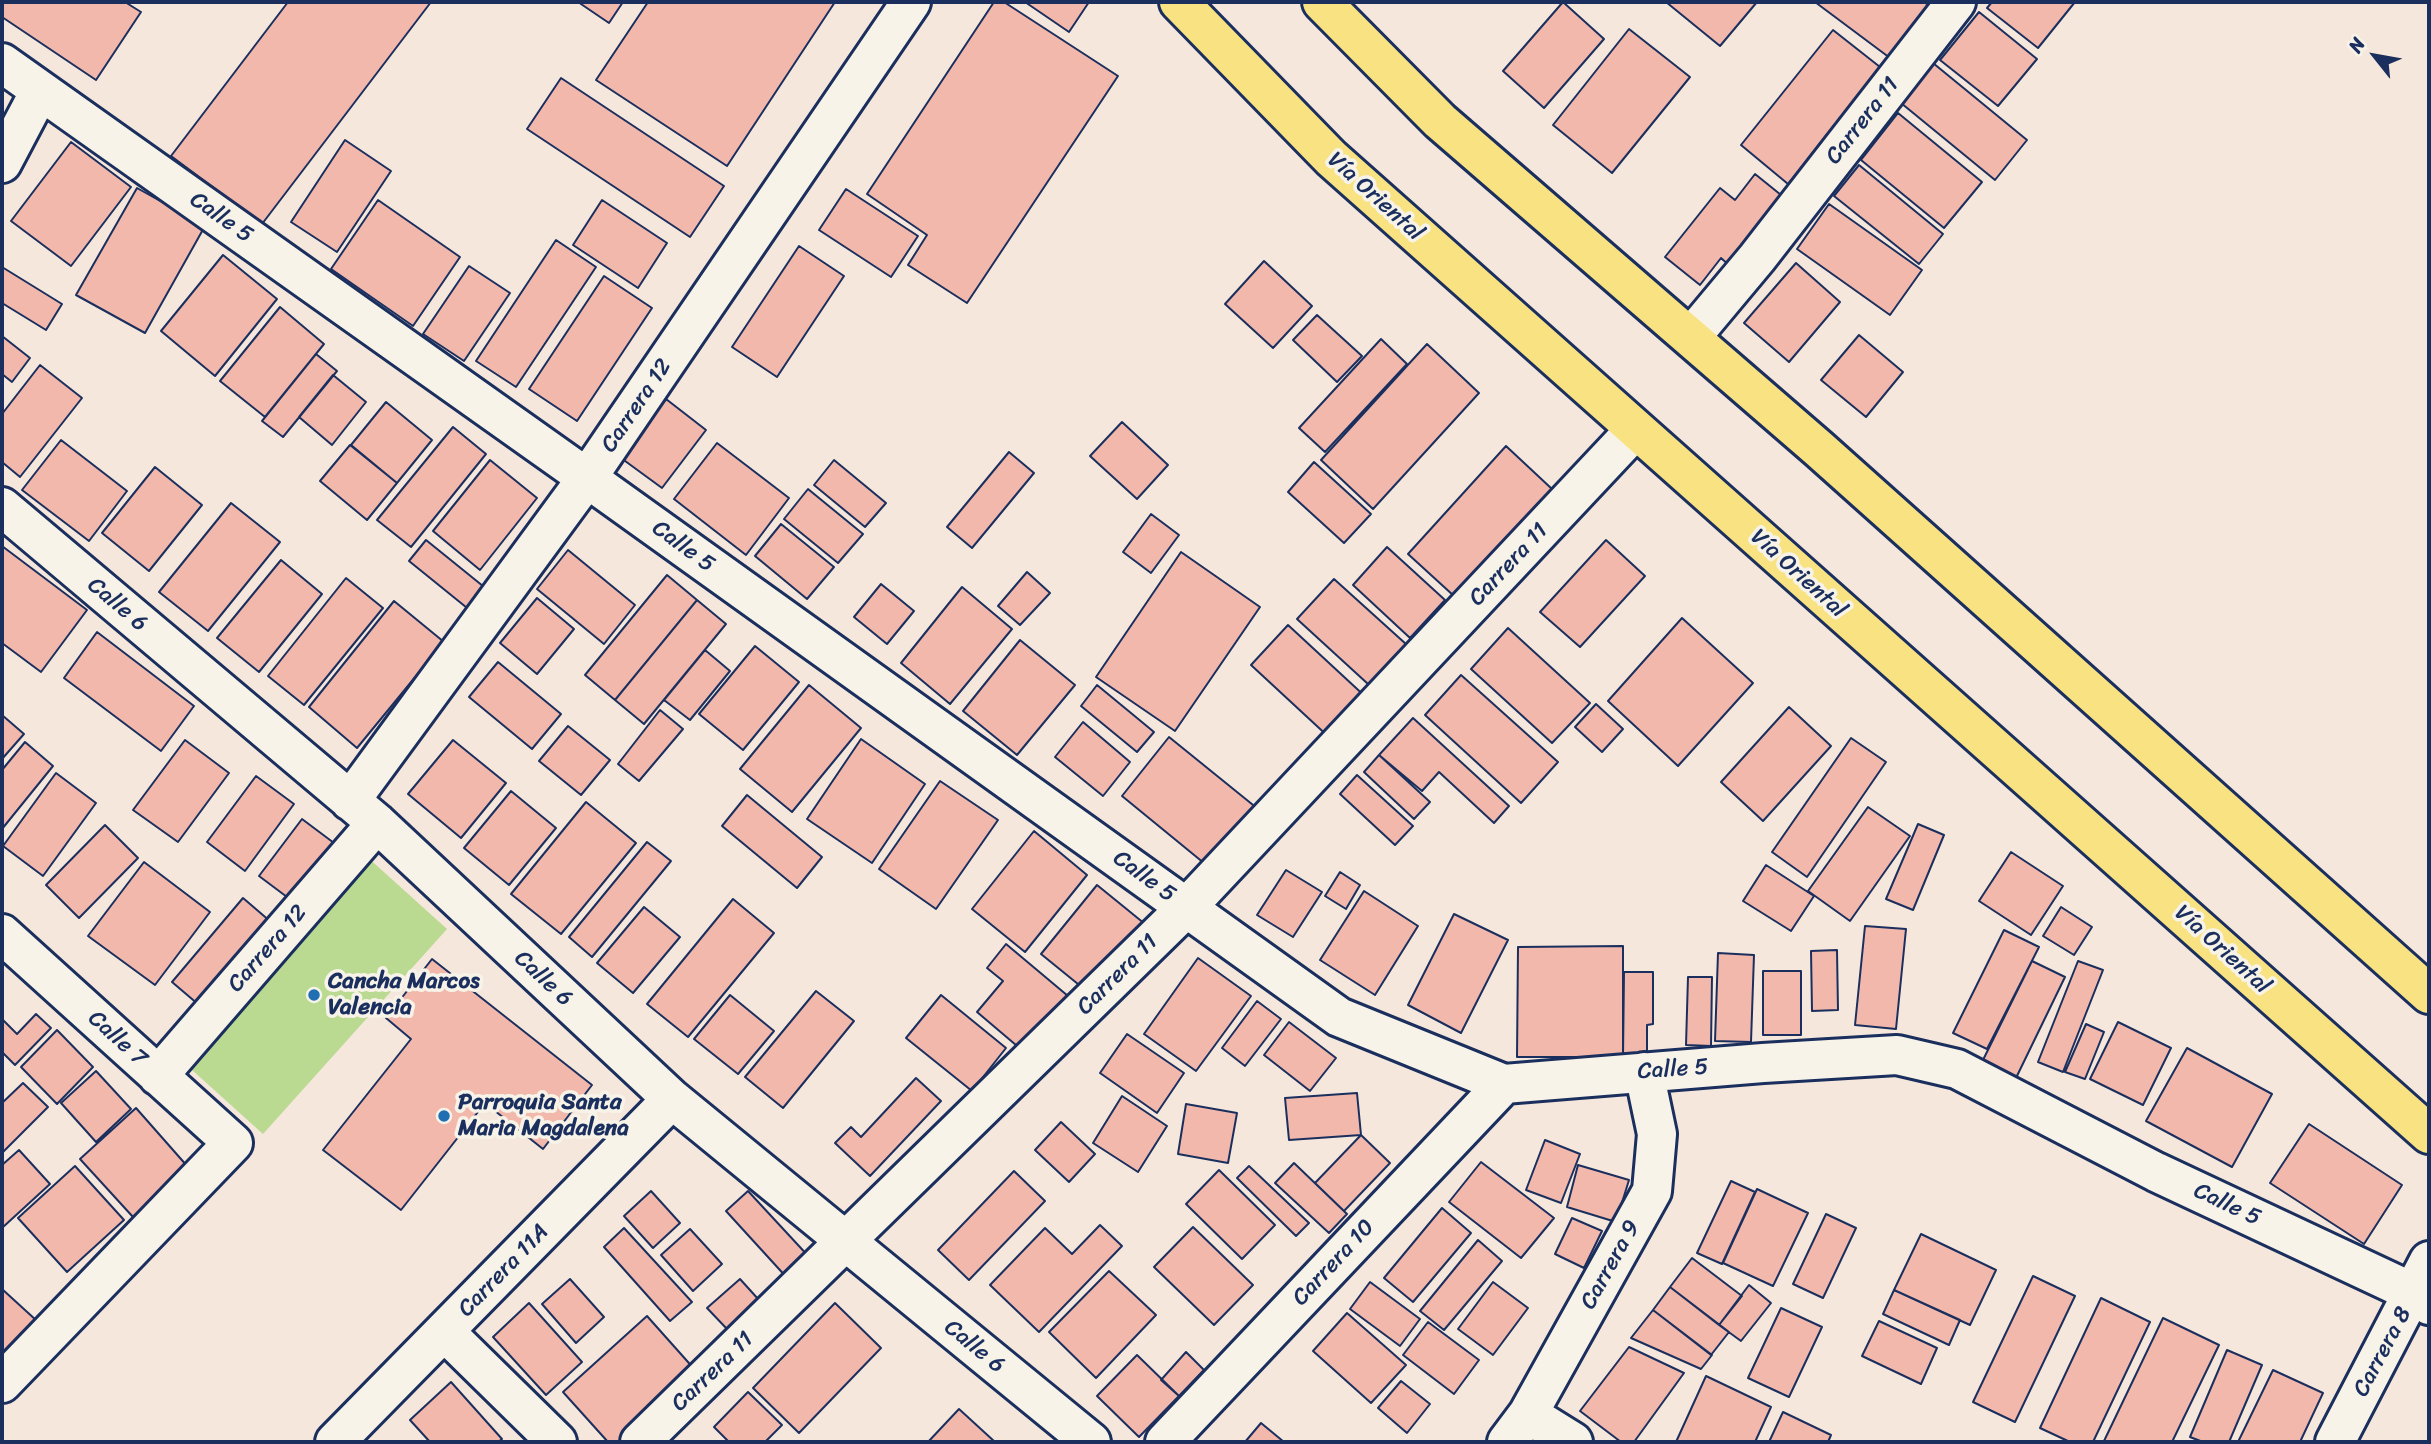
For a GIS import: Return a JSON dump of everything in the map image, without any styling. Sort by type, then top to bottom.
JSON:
[{"type":"highway","name":"Vía Oriental","points":[[1179,2],[1331,158],[2429,1134]]},
{"type":"highway","points":[[1322,2],[1440,121],[1690,337],[2429,994]]},
{"type":"street","name":"Carrera 12","points":[[158,1076],[363,812],[912,2]]},
{"type":"street","name":"Carrera 11","points":[[1690,337],[1757,258],[1956,2]]},
{"type":"street","name":"Calle 5","points":[[2,63],[1339,1017],[1504,1084],[1897,1055],[1957,1069],[2156,1172],[2424,1286]]},
{"type":"street","points":[[2,163],[40,91]]},
{"type":"street","name":"Carrera 11","points":[[640,1442],[1186,908],[1636,430]]},
{"type":"street","name":"Calle 6","points":[[2,507],[363,812],[672,1099],[1091,1442]]},
{"type":"street","name":"Calle 7","points":[[2,934],[233,1143],[2,1383]]},
{"type":"street","name":"Carrera 9","points":[[1518,1428],[1652,1191],[1657,1134],[1643,1072]]},
{"type":"street","name":"Carrera 10","points":[[1165,1442],[1504,1084]]},
{"type":"street","name":"Carrera 11A","points":[[335,1442],[672,1099]]},
{"type":"street","name":"Carrera 8","points":[[2335,1442],[2424,1286]]},
{"type":"street","points":[[445,1332],[557,1442]]},
{"type":"street","points":[[1518,1428],[1573,1442]]},
{"type":"green space","name":"Cancha Marcos Valencia","points":[[365,855],[447,929],[263,1134],[181,1060]]},
{"type":"building","points":[[2,2],[125,2],[141,12],[96,80],[2,17]]},
{"type":"building","points":[[288,2],[431,2],[262,224],[171,156]]},
{"type":"building","points":[[578,2],[623,2],[609,23]]},
{"type":"building","points":[[648,2],[835,2],[727,166],[596,80]]},
{"type":"building","points":[[994,2],[1004,2],[1118,76],[967,303],[908,265],[927,235],[867,194]]},
{"type":"building","points":[[1025,2],[1089,2],[1069,32]]},
{"type":"building","points":[[1563,2],[1604,39],[1544,108],[1503,71]]},
{"type":"building","points":[[1666,2],[1757,2],[1720,46]]},
{"type":"building","points":[[1815,2],[1924,2],[1931,7],[1890,58]]},
{"type":"building","points":[[1992,2],[2075,2],[2038,48],[1987,8]]},
{"type":"building","points":[[1979,12],[2037,59],[1998,106],[1940,60]]},
{"type":"building","points":[[1629,29],[1690,77],[1612,173],[1553,125]]},
{"type":"building","points":[[1833,30],[1880,67],[1788,184],[1741,145]]},
{"type":"building","points":[[1933,63],[2027,140],[1995,180],[1901,103]]},
{"type":"building","points":[[561,78],[724,186],[690,237],[527,129]]},
{"type":"building","points":[[1898,113],[1982,182],[1944,228],[1861,160]]},
{"type":"building","points":[[345,140],[391,171],[337,252],[291,222]]},
{"type":"building","points":[[71,142],[131,187],[71,266],[11,221]]},
{"type":"building","points":[[1859,165],[1943,234],[1919,264],[1834,196]]},
{"type":"building","points":[[1755,174],[1786,199],[1731,267],[1721,258],[1700,285],[1665,257],[1720,188],[1735,200]]},
{"type":"building","points":[[137,188],[205,226],[145,333],[76,295]]},
{"type":"building","points":[[846,189],[918,236],[891,277],[819,230]]},
{"type":"building","points":[[378,200],[460,257],[413,326],[331,269]]},
{"type":"building","points":[[602,200],[667,243],[638,288],[573,245]]},
{"type":"building","points":[[1829,204],[1922,270],[1890,315],[1797,249]]},
{"type":"building","points":[[556,240],[596,267],[516,387],[476,361]]},
{"type":"building","points":[[799,246],[844,276],[777,377],[732,347]]},
{"type":"building","points":[[223,255],[277,299],[215,376],[161,331]]},
{"type":"building","points":[[1264,261],[1312,306],[1273,348],[1225,304]]},
{"type":"building","points":[[1796,263],[1840,302],[1789,362],[1744,323]]},
{"type":"building","points":[[469,266],[510,293],[464,361],[423,334]]},
{"type":"building","points":[[2,267],[62,304],[46,330],[2,303]]},
{"type":"building","points":[[604,276],[652,308],[577,421],[529,389]]},
{"type":"building","points":[[280,307],[324,344],[265,417],[220,381]]},
{"type":"building","points":[[1317,315],[1362,356],[1337,382],[1293,340]]},
{"type":"building","points":[[1859,335],[1903,372],[1866,417],[1821,380]]},
{"type":"building","points":[[2,336],[30,358],[12,382],[2,374]]},
{"type":"building","points":[[1381,339],[1407,364],[1325,452],[1299,428]]},
{"type":"building","points":[[1427,344],[1479,393],[1373,509],[1321,460]]},
{"type":"building","points":[[316,354],[337,371],[283,437],[262,421]]},
{"type":"building","points":[[40,365],[82,398],[20,477],[2,462],[2,414]]},
{"type":"building","points":[[333,375],[366,402],[332,445],[299,417]]},
{"type":"building","points":[[666,399],[706,430],[662,488],[621,458]]},
{"type":"building","points":[[386,402],[432,440],[397,483],[351,445]]},
{"type":"building","points":[[1122,422],[1168,465],[1137,499],[1090,456]]},
{"type":"building","points":[[453,427],[486,454],[411,547],[377,520]]},
{"type":"building","points":[[61,440],[127,491],[89,541],[22,490]]},
{"type":"building","points":[[717,443],[789,498],[746,555],[674,499]]},
{"type":"building","points":[[350,445],[397,483],[367,520],[320,481]]},
{"type":"building","points":[[1506,446],[1552,489],[1454,596],[1408,554]]},
{"type":"building","points":[[1009,452],[1034,473],[972,548],[947,527]]},
{"type":"building","points":[[490,460],[537,498],[480,570],[433,531]]},
{"type":"building","points":[[834,460],[886,503],[865,527],[814,485]]},
{"type":"building","points":[[1314,462],[1371,514],[1344,543],[1288,492]]},
{"type":"building","points":[[155,467],[202,505],[149,571],[102,533]]},
{"type":"building","points":[[808,489],[863,534],[838,563],[784,519]]},
{"type":"building","points":[[231,503],[280,542],[208,631],[159,592]]},
{"type":"building","points":[[1151,514],[1179,535],[1151,573],[1123,552]]},
{"type":"building","points":[[781,524],[834,567],[807,599],[755,556]]},
{"type":"building","points":[[426,540],[494,595],[477,616],[409,561]]},
{"type":"building","points":[[1606,540],[1645,576],[1580,647],[1540,612]]},
{"type":"building","points":[[2,546],[87,610],[41,672],[2,643]]},
{"type":"building","points":[[1387,547],[1445,600],[1410,638],[1353,585]]},
{"type":"building","points":[[568,550],[635,605],[604,644],[537,589]]},
{"type":"building","points":[[1181,552],[1260,607],[1175,731],[1096,677]]},
{"type":"building","points":[[281,560],[322,594],[259,672],[217,638]]},
{"type":"building","points":[[1027,572],[1050,593],[1020,625],[998,606]]},
{"type":"building","points":[[667,575],[697,600],[615,700],[585,675]]},
{"type":"building","points":[[346,578],[383,608],[304,705],[268,676]]},
{"type":"building","points":[[1334,579],[1417,654],[1380,695],[1297,619]]},
{"type":"building","points":[[881,584],[914,611],[887,644],[854,617]]},
{"type":"building","points":[[962,587],[1012,629],[950,704],[901,663]]},
{"type":"building","points":[[537,598],[574,629],[537,674],[500,643]]},
{"type":"building","points":[[697,600],[726,624],[644,724],[615,700]]},
{"type":"building","points":[[394,601],[444,642],[357,748],[309,707]]},
{"type":"building","points":[[1682,618],[1753,683],[1678,766],[1608,701]]},
{"type":"building","points":[[1288,625],[1369,700],[1332,740],[1251,665]]},
{"type":"building","points":[[1508,628],[1590,703],[1552,743],[1471,669]]},
{"type":"building","points":[[97,632],[194,706],[161,751],[64,678]]},
{"type":"building","points":[[1020,640],[1075,685],[1017,755],[963,711]]},
{"type":"building","points":[[755,646],[799,682],[743,750],[699,714]]},
{"type":"building","points":[[705,650],[730,671],[690,720],[664,700]]},
{"type":"building","points":[[498,662],[561,714],[532,749],[469,697]]},
{"type":"building","points":[[1461,675],[1558,762],[1521,803],[1425,715]]},
{"type":"building","points":[[809,685],[861,728],[792,812],[740,769]]},
{"type":"building","points":[[1097,685],[1154,732],[1137,752],[1081,706]]},
{"type":"building","points":[[1596,704],[1623,729],[1602,752],[1575,727]]},
{"type":"building","points":[[1789,707],[1831,746],[1763,821],[1721,782]]},
{"type":"building","points":[[660,710],[683,729],[639,781],[618,764]]},
{"type":"building","points":[[2,715],[24,734],[2,759]]},
{"type":"building","points":[[1413,718],[1509,806],[1494,823],[1439,772],[1422,791],[1379,755]]},
{"type":"building","points":[[1083,722],[1130,762],[1103,796],[1055,757]]},
{"type":"building","points":[[568,726],[610,760],[581,795],[539,761]]},
{"type":"building","points":[[1169,737],[1258,809],[1210,868],[1122,796]]},
{"type":"building","points":[[1851,738],[1886,762],[1807,877],[1772,852]]},
{"type":"building","points":[[861,739],[925,784],[872,863],[807,819]]},
{"type":"building","points":[[185,740],[229,773],[178,842],[133,810]]},
{"type":"building","points":[[453,740],[506,783],[461,838],[408,794]]},
{"type":"building","points":[[25,742],[53,766],[2,829],[2,770]]},
{"type":"building","points":[[1379,755],[1430,802],[1414,819],[1364,772]]},
{"type":"building","points":[[56,773],[96,803],[43,876],[3,846]]},
{"type":"building","points":[[1357,775],[1413,826],[1395,845],[1340,794]]},
{"type":"building","points":[[256,776],[294,804],[245,871],[207,842]]},
{"type":"building","points":[[940,781],[998,820],[936,909],[879,869]]},
{"type":"building","points":[[511,791],[556,828],[509,885],[464,848]]},
{"type":"building","points":[[747,795],[822,857],[797,888],[722,826]]},
{"type":"building","points":[[586,802],[636,843],[561,934],[511,894]]},
{"type":"building","points":[[1868,807],[1910,836],[1850,921],[1808,891]]},
{"type":"building","points":[[302,819],[342,849],[299,906],[259,876]]},
{"type":"building","points":[[1918,824],[1944,835],[1913,910],[1886,899]]},
{"type":"building","points":[[105,825],[138,858],[79,918],[46,885]]},
{"type":"building","points":[[1034,831],[1087,875],[1025,952],[972,909]]},
{"type":"building","points":[[647,842],[671,861],[592,957],[569,937]]},
{"type":"building","points":[[2011,852],[2063,886],[2031,935],[1979,901]]},
{"type":"building","points":[[144,862],[210,912],[155,985],[88,936]]},
{"type":"building","points":[[1766,865],[1814,896],[1791,931],[1743,901]]},
{"type":"building","points":[[1286,870],[1322,892],[1293,937],[1257,915]]},
{"type":"building","points":[[1340,872],[1360,885],[1346,909],[1325,896]]},
{"type":"building","points":[[1097,885],[1145,924],[1089,993],[1041,954]]},
{"type":"building","points":[[1364,891],[1418,926],[1375,995],[1320,960]]},
{"type":"building","points":[[243,898],[271,922],[199,1005],[172,982]]},
{"type":"building","points":[[733,899],[774,933],[688,1037],[647,1004]]},
{"type":"building","points":[[644,907],[680,937],[633,993],[597,963]]},
{"type":"building","points":[[2061,907],[2092,927],[2074,955],[2043,936]]},
{"type":"building","points":[[1454,914],[1508,940],[1461,1033],[1408,1005]]},
{"type":"building","points":[[1865,926],[1906,929],[1896,1029],[1855,1025]]},
{"type":"building","points":[[2004,930],[2039,947],[1987,1049],[1953,1033]]},
{"type":"building","points":[[1006,944],[1068,996],[1023,1051],[977,1012],[1003,981],[987,968]]},
{"type":"building","points":[[1623,946],[1623,1057],[1517,1057],[1518,947]]},
{"type":"building","points":[[1837,950],[1838,1010],[1812,1011],[1811,951]]},
{"type":"building","points":[[1718,953],[1754,955],[1751,1042],[1715,1041]]},
{"type":"building","points":[[1198,958],[1251,996],[1196,1071],[1144,1034]]},
{"type":"building","points":[[432,959],[592,1085],[543,1149],[485,1103],[401,1210],[323,1150],[411,1039],[386,1018]]},
{"type":"building","points":[[2032,961],[2065,977],[2015,1080],[1981,1064]]},
{"type":"building","points":[[2078,961],[2103,970],[2063,1072],[2038,1062]]},
{"type":"building","points":[[1763,971],[1801,971],[1801,1035],[1763,1035]]},
{"type":"building","points":[[1624,972],[1653,972],[1653,1024],[1647,1025],[1647,1057],[1623,1057]]},
{"type":"building","points":[[1688,977],[1712,977],[1711,1046],[1686,1045]]},
{"type":"building","points":[[816,991],[854,1021],[783,1108],[745,1077]]},
{"type":"building","points":[[730,995],[774,1031],[738,1074],[694,1039]]},
{"type":"building","points":[[941,995],[1006,1048],[972,1091],[906,1038]]},
{"type":"building","points":[[1257,1001],[1281,1019],[1245,1066],[1222,1048]]},
{"type":"building","points":[[36,1014],[51,1028],[15,1065],[2,1052],[2,1019],[17,1034]]},
{"type":"building","points":[[1289,1022],[1336,1058],[1310,1091],[1264,1055]]},
{"type":"building","points":[[2118,1022],[2171,1048],[2143,1105],[2090,1079]]},
{"type":"building","points":[[2086,1024],[2104,1032],[2085,1079],[2065,1072]]},
{"type":"building","points":[[57,1030],[93,1067],[57,1104],[21,1067]]},
{"type":"building","points":[[1127,1034],[1184,1073],[1157,1113],[1100,1073]]},
{"type":"building","points":[[2187,1048],[2272,1094],[2232,1167],[2146,1121]]},
{"type":"building","points":[[96,1071],[131,1109],[96,1142],[61,1103]]},
{"type":"building","points":[[916,1078],[941,1101],[870,1176],[835,1143],[851,1127],[861,1137]]},
{"type":"building","points":[[23,1083],[48,1107],[2,1153],[2,1103]]},
{"type":"building","points":[[1357,1093],[1361,1135],[1289,1140],[1285,1098]]},
{"type":"building","points":[[1122,1096],[1167,1126],[1138,1172],[1093,1143]]},
{"type":"building","points":[[1186,1104],[1237,1113],[1228,1163],[1178,1154]]},
{"type":"building","points":[[136,1108],[188,1167],[133,1217],[80,1159]]},
{"type":"building","points":[[1061,1122],[1095,1154],[1069,1182],[1035,1150]]},
{"type":"building","points":[[2309,1124],[2402,1185],[2364,1244],[2270,1183]]},
{"type":"building","points":[[1361,1135],[1390,1163],[1344,1211],[1315,1183]]},
{"type":"building","points":[[1545,1140],[1580,1154],[1561,1203],[1526,1190]]},
{"type":"building","points":[[19,1150],[50,1184],[2,1228],[2,1165]]},
{"type":"building","points":[[1481,1162],[1554,1218],[1521,1258],[1449,1202]]},
{"type":"building","points":[[1294,1163],[1347,1214],[1329,1233],[1275,1183]]},
{"type":"building","points":[[1578,1165],[1629,1180],[1616,1222],[1567,1207]]},
{"type":"building","points":[[75,1166],[124,1220],[67,1272],[18,1218]]},
{"type":"building","points":[[1249,1166],[1309,1223],[1296,1236],[1237,1178]]},
{"type":"building","points":[[1219,1170],[1275,1225],[1242,1259],[1186,1204]]},
{"type":"building","points":[[1014,1171],[1045,1201],[969,1280],[938,1250]]},
{"type":"building","points":[[1731,1181],[1755,1192],[1722,1264],[1697,1253]]},
{"type":"building","points":[[1757,1189],[1808,1213],[1773,1286],[1723,1263]]},
{"type":"building","points":[[651,1191],[680,1223],[653,1248],[624,1216]]},
{"type":"building","points":[[748,1191],[811,1259],[789,1280],[726,1211]]},
{"type":"building","points":[[1442,1208],[1471,1233],[1413,1302],[1384,1278]]},
{"type":"building","points":[[1826,1214],[1856,1228],[1823,1298],[1793,1284]]},
{"type":"building","points":[[1572,1218],[1602,1231],[1584,1268],[1555,1254]]},
{"type":"building","points":[[1100,1225],[1122,1246],[1039,1332],[990,1285],[1045,1228],[1072,1254]]},
{"type":"building","points":[[1193,1227],[1253,1285],[1214,1325],[1154,1267]]},
{"type":"building","points":[[624,1228],[692,1302],[670,1321],[604,1247]]},
{"type":"building","points":[[690,1229],[722,1264],[693,1291],[661,1255]]},
{"type":"building","points":[[1921,1234],[1996,1270],[1970,1325],[1894,1290]]},
{"type":"building","points":[[1478,1240],[1502,1261],[1444,1330],[1420,1311]]},
{"type":"building","points":[[1692,1258],[1742,1296],[1719,1325],[1670,1287]]},
{"type":"building","points":[[1109,1271],[1156,1315],[1096,1378],[1049,1332]]},
{"type":"building","points":[[2033,1276],[2075,1296],[2015,1422],[1973,1402]]},
{"type":"building","points":[[570,1279],[604,1317],[576,1343],[542,1304]]},
{"type":"building","points":[[740,1279],[759,1300],[727,1329],[707,1308]]},
{"type":"building","points":[[1370,1282],[1420,1319],[1400,1346],[1350,1309]]},
{"type":"building","points":[[1493,1282],[1528,1308],[1493,1355],[1458,1329]]},
{"type":"building","points":[[1749,1285],[1771,1303],[1741,1341],[1719,1325]]},
{"type":"building","points":[[1670,1287],[1729,1332],[1711,1355],[1653,1310]]},
{"type":"building","points":[[2,1289],[37,1321],[2,1360]]},
{"type":"building","points":[[1894,1290],[1960,1320],[1949,1345],[1883,1314]]},
{"type":"building","points":[[2101,1298],[2150,1322],[2093,1442],[2070,1442],[2040,1428]]},
{"type":"building","points":[[529,1303],[582,1362],[546,1395],[493,1337]]},
{"type":"building","points":[[835,1303],[881,1348],[799,1433],[753,1388]]},
{"type":"building","points":[[1781,1308],[1822,1327],[1789,1397],[1748,1378]]},
{"type":"building","points":[[1653,1310],[1712,1355],[1701,1369],[1631,1338]]},
{"type":"building","points":[[1347,1313],[1406,1365],[1371,1403],[1313,1351]]},
{"type":"building","points":[[647,1316],[696,1371],[619,1442],[608,1442],[563,1392]]},
{"type":"building","points":[[2163,1318],[2219,1345],[2172,1442],[2104,1441]]},
{"type":"building","points":[[1879,1321],[1937,1348],[1921,1384],[1862,1356]]},
{"type":"building","points":[[1428,1322],[1479,1360],[1454,1394],[1403,1355]]},
{"type":"building","points":[[1629,1347],[1684,1373],[1634,1442],[1621,1442],[1580,1411]]},
{"type":"building","points":[[2227,1350],[2262,1365],[2229,1442],[2203,1442],[2190,1437]]},
{"type":"building","points":[[1186,1352],[1204,1370],[1179,1396],[1161,1380]]},
{"type":"building","points":[[1137,1355],[1179,1396],[1139,1437],[1097,1396]]},
{"type":"building","points":[[2273,1370],[2323,1393],[2300,1442],[2238,1442]]},
{"type":"building","points":[[1706,1376],[1771,1407],[1755,1442],[1676,1442]]},
{"type":"building","points":[[1401,1381],[1430,1404],[1407,1433],[1378,1408]]},
{"type":"building","points":[[451,1382],[502,1439],[498,1442],[430,1442],[410,1420]]},
{"type":"building","points":[[748,1392],[782,1425],[765,1442],[729,1442],[714,1427]]},
{"type":"building","points":[[959,1409],[995,1442],[928,1442]]},
{"type":"building","points":[[1783,1412],[1831,1435],[1828,1442],[1769,1442]]},
{"type":"building","points":[[1261,1423],[1284,1442],[1245,1442]]},
{"type":"place","name":"Cancha Marcos Valencia","points":[[314,995]]},
{"type":"place","name":"Parroquia Santa Maria Magdalena","points":[[444,1116]]}]
